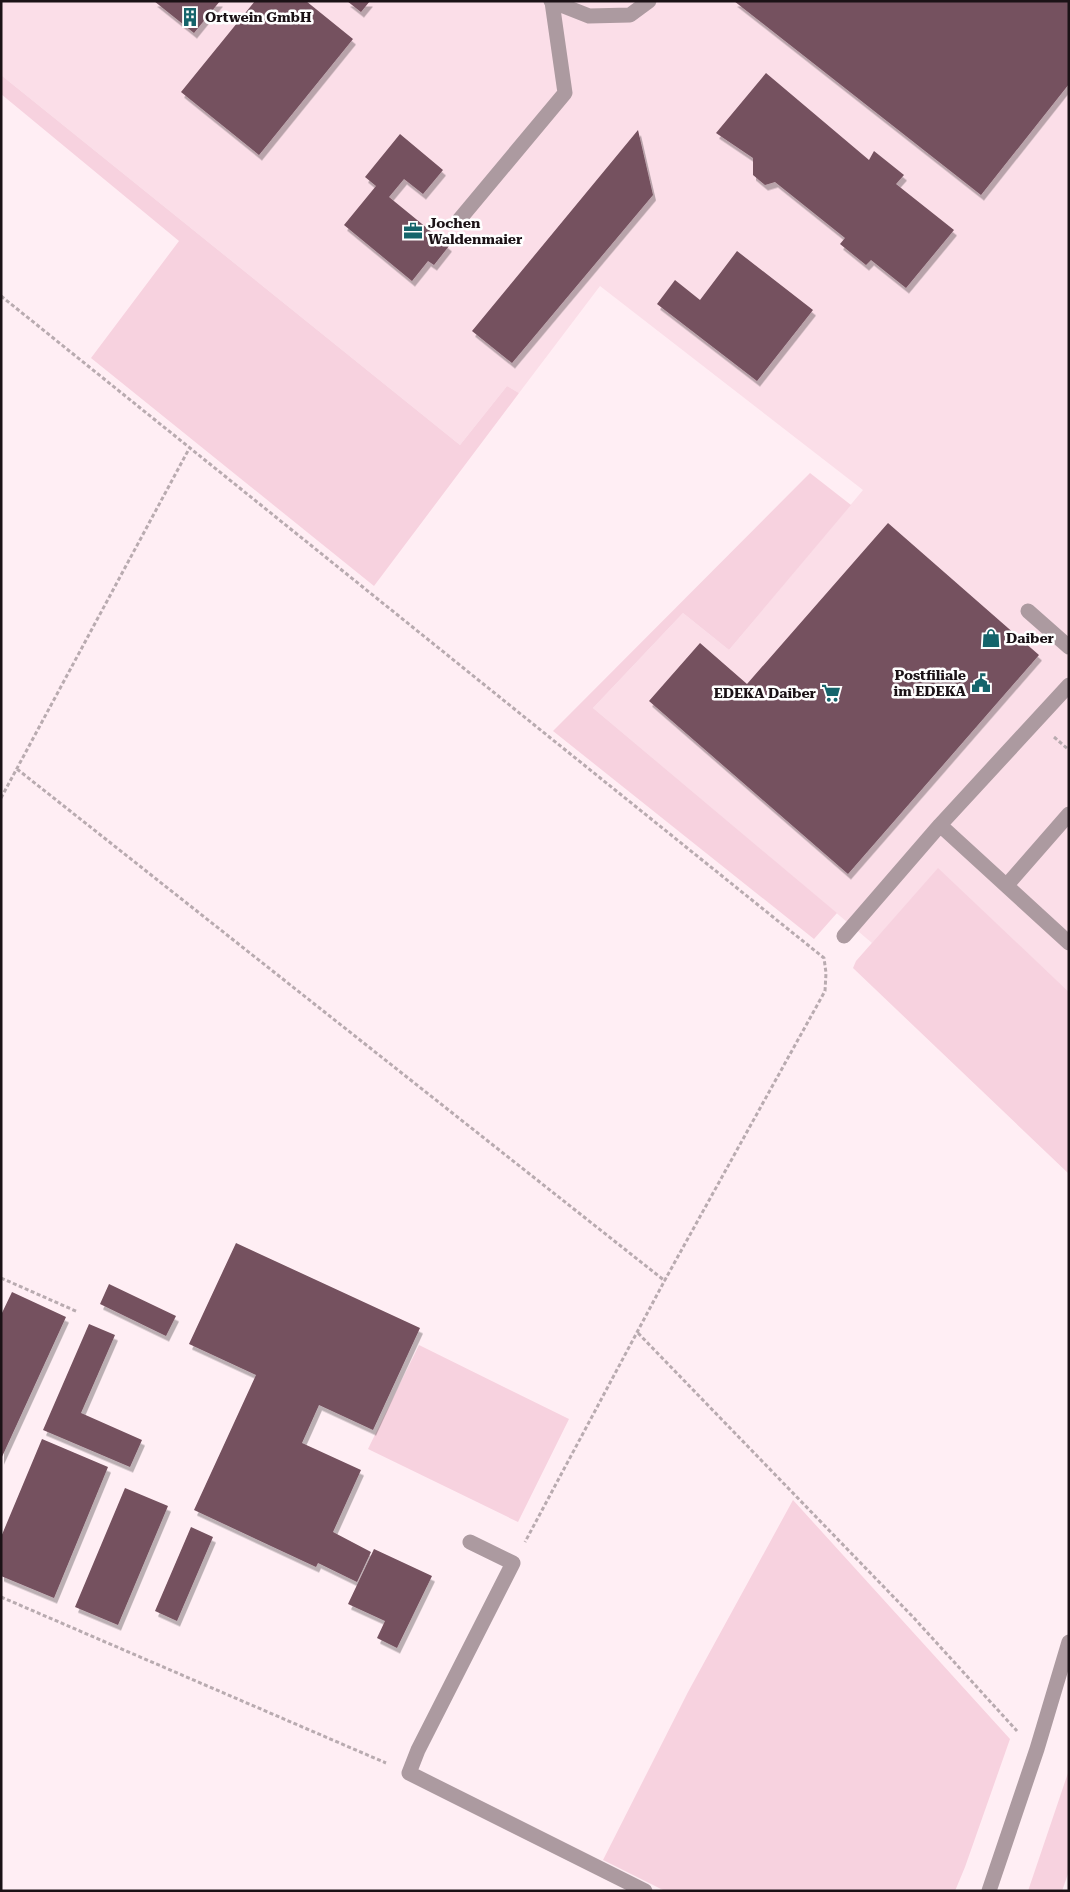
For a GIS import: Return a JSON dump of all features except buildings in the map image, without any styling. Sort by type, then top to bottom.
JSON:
[{"type":"street","points":[[459,220],[565,93],[552,2],[589,16],[630,15],[649,1]]},
{"type":"street","points":[[1028,611],[1069,647]]},
{"type":"street","points":[[844,936],[940,824],[1069,685]]},
{"type":"street","points":[[1007,885],[1069,814]]},
{"type":"street","points":[[940,824],[1068,942]]},
{"type":"street","points":[[470,1542],[513,1563],[418,1750],[409,1773],[645,1891]]},
{"type":"street","points":[[989,1891],[1037,1750],[1069,1642]]},
{"type":"path","points":[[1,296],[824,958],[826,973],[824,991],[513,1563]]},
{"type":"path","points":[[1,798],[190,447]]},
{"type":"path","points":[[17,769],[665,1281]]},
{"type":"path","points":[[1,1278],[78,1312]]},
{"type":"path","points":[[638,1333],[913,1617],[1020,1734],[1037,1750]]},
{"type":"path","points":[[1,1597],[409,1773]]},
{"type":"shaded area","points":[[1,1],[1069,1],[1069,992],[938,869],[872,943],[593,708],[683,613],[729,650],[863,490],[600,286],[519,393],[507,386],[460,445],[1,75]]},
{"type":"shaded area","points":[[1,75],[460,445],[507,386],[519,393],[374,586],[91,358],[179,241],[1,94]]},
{"type":"shaded area","points":[[810,473],[851,505],[729,650],[683,613],[593,708],[837,913],[814,939],[553,731]]},
{"type":"shaded area","points":[[938,868],[1069,992],[1069,1174],[853,968],[856,961]]},
{"type":"shaded area","points":[[419,1345],[569,1419],[518,1522],[368,1449]]},
{"type":"shaded area","points":[[793,1500],[1010,1739],[955,1891],[665,1891],[603,1860],[688,1692]]},
{"type":"shaded area","points":[[1069,1770],[1069,1871],[1062,1891],[1028,1891]]},
{"type":"place","name":"Ortwein GmbH","points":[[190,17]]},
{"type":"place","name":"Jochen Waldenmaier","points":[[413,231]]},
{"type":"place","name":"Daiber","points":[[991,638]]},
{"type":"place","name":"Postfiliale im EDEKA","points":[[981,683]]},
{"type":"place","name":"EDEKA Daiber","points":[[831,693]]}]
